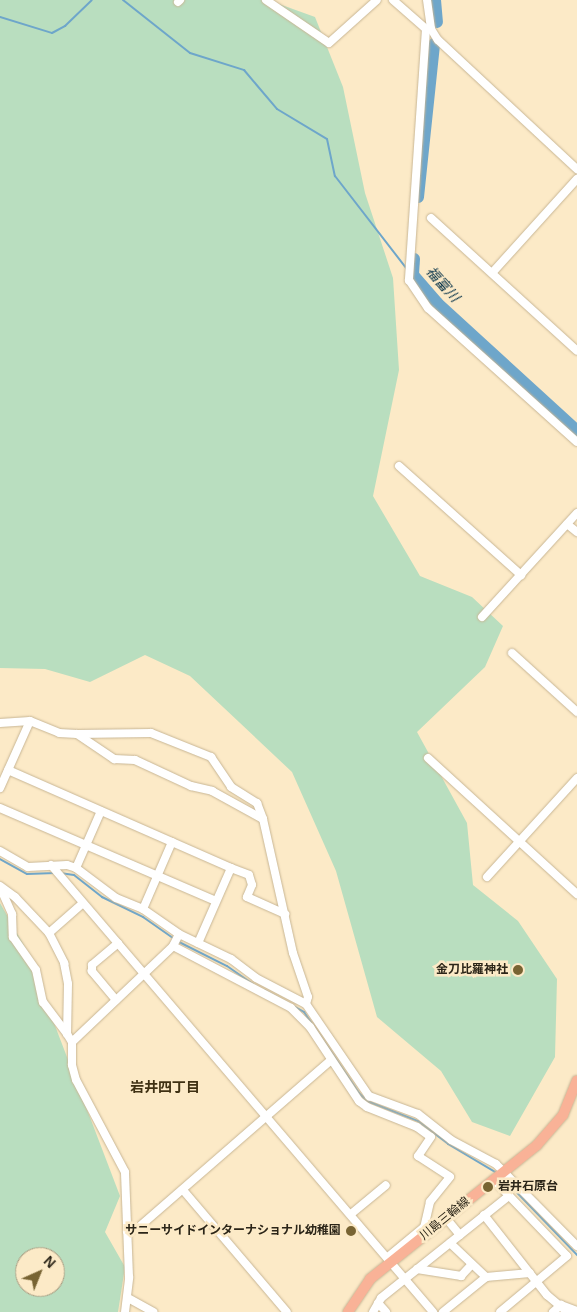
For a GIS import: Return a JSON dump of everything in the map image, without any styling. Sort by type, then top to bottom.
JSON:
[{"type":"main road","name":"川島三輪線","points":[[348,1312],[370,1279],[390,1259],[499,1176],[553,1128],[572,1097],[577,1081]]},
{"type":"street","points":[[266,0],[329,43],[377,0]]},
{"type":"street","points":[[393,0],[428,29],[577,169]]},
{"type":"street","points":[[427,0],[428,29],[409,271],[415,292],[428,308],[577,442]]},
{"type":"street","points":[[492,274],[577,179]]},
{"type":"street","points":[[431,218],[577,350]]},
{"type":"street","points":[[399,466],[521,576]]},
{"type":"street","points":[[482,616],[521,576],[577,513]]},
{"type":"street","points":[[567,524],[577,532]]},
{"type":"street","points":[[512,653],[577,712]]},
{"type":"street","points":[[0,723],[30,721],[59,733],[151,733],[211,757],[231,787],[252,798],[263,819],[293,952],[308,997],[306,1004]]},
{"type":"street","points":[[0,788],[30,721]]},
{"type":"street","points":[[77,734],[114,759],[135,760],[191,786],[212,791],[263,819]]},
{"type":"street","points":[[428,758],[577,894]]},
{"type":"street","points":[[8,770],[249,875],[252,885],[247,897],[285,914]]},
{"type":"street","points":[[487,877],[577,778]]},
{"type":"street","points":[[0,808],[216,901]]},
{"type":"street","points":[[76,868],[101,811]]},
{"type":"street","points":[[143,909],[172,842]]},
{"type":"street","points":[[0,851],[28,867],[56,871],[76,868],[116,898],[143,909],[176,940],[291,1008],[310,1027],[352,1093],[367,1107],[405,1121],[431,1137],[418,1156],[450,1177],[430,1202],[424,1227],[390,1259]]},
{"type":"street","points":[[198,943],[231,868]]},
{"type":"street","points":[[56,871],[390,1259],[433,1312]]},
{"type":"street","points":[[0,887],[16,897],[49,933],[64,963],[68,984],[66,1034]]},
{"type":"street","points":[[0,887],[12,914],[13,936],[36,970],[47,1013],[72,1042],[72,1065],[76,1080],[125,1172],[128,1298],[126,1312]]},
{"type":"street","points":[[49,933],[83,903]]},
{"type":"street","points":[[176,940],[198,943],[306,1004],[369,1096],[418,1114],[499,1176],[577,1246]]},
{"type":"street","points":[[72,1042],[144,974],[176,940]]},
{"type":"street","points":[[116,1000],[92,970],[92,965],[118,943]]},
{"type":"street","points":[[127,1232],[139,1227],[183,1190],[331,1060]]},
{"type":"street","points":[[499,1176],[508,1196],[567,1256],[500,1312]]},
{"type":"street","points":[[351,1214],[386,1185]]},
{"type":"street","points":[[183,1190],[287,1312]]},
{"type":"street","points":[[373,1312],[378,1303],[405,1279],[508,1196]]},
{"type":"street","points":[[484,1215],[537,1282],[567,1312]]},
{"type":"street","points":[[446,1218],[460,1235]]},
{"type":"street","points":[[450,1243],[486,1277]]},
{"type":"street","points":[[417,1269],[461,1276],[472,1264]]},
{"type":"street","points":[[443,1312],[486,1277],[530,1273]]},
{"type":"street","points":[[128,1298],[153,1312]]},
{"type":"street","points":[[378,1303],[386,1312]]},
{"type":"street","points":[[561,1305],[577,1311]]},
{"type":"street","points":[[552,1312],[561,1305]]},
{"type":"green space","points":[[0,0],[268,0],[315,17],[343,87],[365,193],[393,278],[399,370],[373,496],[420,576],[472,597],[503,626],[485,667],[417,732],[467,823],[473,885],[518,921],[557,979],[555,1057],[510,1136],[472,1122],[441,1071],[377,1017],[336,871],[292,772],[190,676],[145,655],[90,682],[45,669],[0,668]]},
{"type":"green space","points":[[0,903],[25,947],[120,1196],[105,1232],[125,1267],[118,1312],[0,1312]]},
{"type":"waterway","points":[[0,17],[52,33],[65,26],[92,0]]},
{"type":"waterway","points":[[123,0],[190,53],[244,70],[277,109],[327,139],[335,176],[407,269]]},
{"type":"waterway","name":"福富川","points":[[435,0],[437,22]]},
{"type":"waterway","name":"福富川","points":[[418,197],[434,44]]},
{"type":"waterway","name":"福富川","points":[[414,259],[413,275],[437,303],[577,431]]},
{"type":"waterway","points":[[0,859],[27,874],[55,873]]},
{"type":"waterway","points":[[60,873],[74,875],[102,897],[143,917],[173,938]]},
{"type":"waterway","points":[[177,941],[227,966],[253,984]]},
{"type":"waterway","points":[[264,990],[304,1012],[359,1093],[367,1101],[418,1121],[448,1144],[497,1173]]},
{"type":"waterway","points":[[503,1178],[577,1255]]},
{"type":"place","name":"金刀比羅神社","points":[[518,970]]},
{"type":"place","name":"岩井石原台","points":[[488,1187]]},
{"type":"place","name":"サニーサイドインターナショナル幼稚園","points":[[351,1231]]},
{"type":"district","name":"岩井四丁目","points":[[165,1087]]}]
